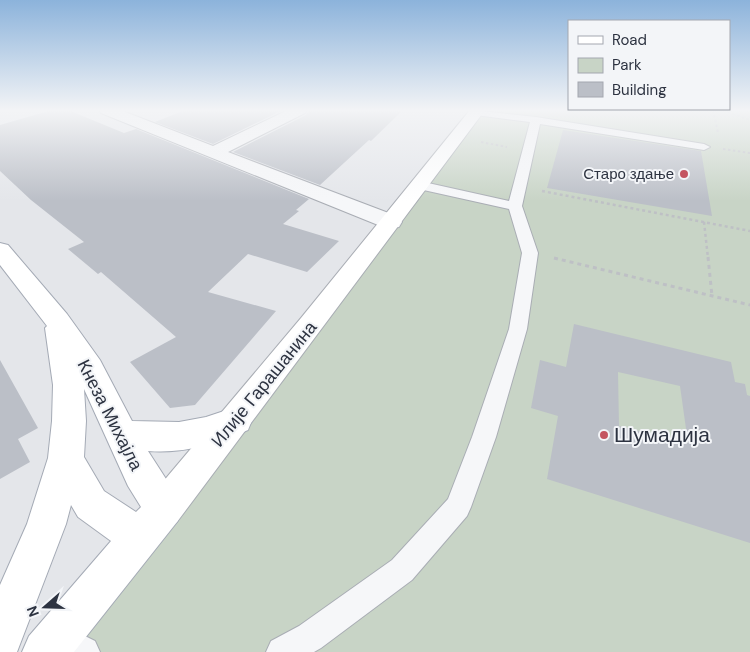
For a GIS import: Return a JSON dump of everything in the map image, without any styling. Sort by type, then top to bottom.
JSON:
[{"type":"main road","name":"Илије Гарашанина","points":[[62,647],[152,523],[236,420],[454,140]]},
{"type":"main road","name":"Кнеза Михајла","points":[[0,250],[57,320],[89,368],[140,475],[152,523]]},
{"type":"main road","name":"Кнеза Михајла","points":[[0,639],[46,524],[66,458],[69,421],[68,385],[57,320]]},
{"type":"main road","points":[[120,434],[171,439],[213,430],[236,420]]},
{"type":"main road","points":[[66,458],[91,504],[152,523]]},
{"type":"street","points":[[184,140],[392,222]]},
{"type":"street","points":[[214,152],[238,140]]},
{"type":"lane","points":[[282,652],[310,637],[402,570],[458,507],[484,437],[518,329],[530,253],[517,197],[531,140]]},
{"type":"lane","points":[[663,140],[704,147]]},
{"type":"lane","points":[[419,185],[517,197]]},
{"type":"path","points":[[517,197],[704,222],[750,231]]},
{"type":"path","points":[[704,222],[712,296]]},
{"type":"path","points":[[530,253],[750,305]]},
{"type":"green space","points":[[453,140],[750,140],[750,652],[39,652]]},
{"type":"building","points":[[0,140],[164,140],[309,199],[296,210],[299,211],[283,224],[339,241],[307,272],[248,254],[208,292],[276,311],[195,405],[170,408],[130,362],[176,337],[101,272],[98,274],[68,249],[84,242],[31,200],[0,171]]},
{"type":"building","points":[[204,140],[220,140],[213,144]]},
{"type":"building","points":[[256,140],[369,140],[320,185],[233,152]]},
{"type":"building","name":"Старо здање","points":[[560,140],[632,140],[701,151],[712,216],[547,188]]},
{"type":"building","name":"Шумадија","points":[[574,324],[731,362],[735,382],[745,384],[747,395],[750,396],[750,543],[547,479],[558,416],[531,408],[540,360],[566,367]],"holes":[[[618,372],[680,386],[688,443],[619,426]]]},
{"type":"building","points":[[0,360],[38,428],[18,439],[30,462],[0,479]]},
{"type":"place","name":"Старо здање","points":[[684,174]]},
{"type":"place","name":"Шумадија","points":[[604,435]]}]
